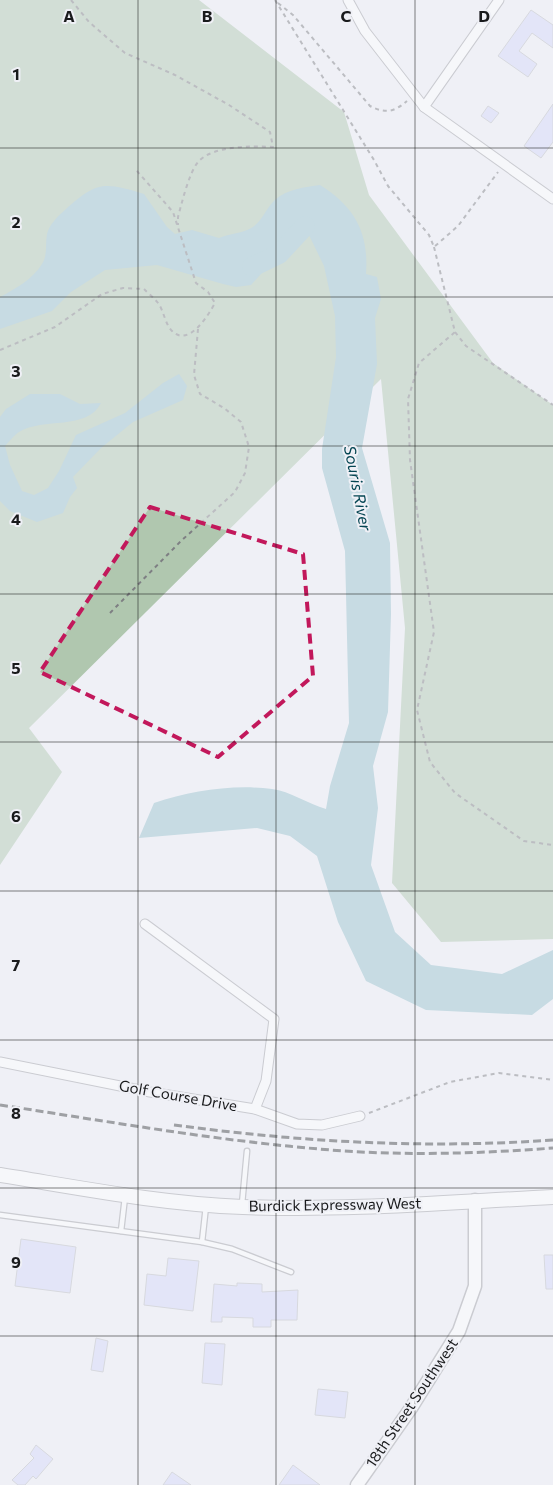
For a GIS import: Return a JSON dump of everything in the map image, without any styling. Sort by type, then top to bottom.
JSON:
[{"type":"main road","name":"Burdick Expressway West","points":[[0,1175],[126,1195],[241,1207],[333,1207],[553,1197]]},
{"type":"street","points":[[348,0],[365,31],[424,107],[553,199]]},
{"type":"street","points":[[424,107],[499,0]]},
{"type":"street","name":"Golf Course Drive","points":[[0,1062],[150,1092],[255,1109],[266,1080],[274,1019],[145,924]]},
{"type":"street","points":[[255,1109],[297,1124],[307,1125],[322,1125],[360,1116]]},
{"type":"street","name":"18th Street Southwest","points":[[357,1485],[411,1408],[459,1331],[475,1286],[475,1200]]},
{"type":"lane","points":[[241,1207],[247,1151]]},
{"type":"lane","points":[[122,1232],[126,1195]]},
{"type":"lane","points":[[202,1242],[206,1204]]},
{"type":"lane","points":[[0,1215],[202,1242],[232,1249],[291,1272]]},
{"type":"path","points":[[71,0],[89,22],[125,53],[175,75],[229,104],[270,132],[273,147],[231,148],[212,153],[198,162],[178,217],[179,229]]},
{"type":"path","points":[[276,1],[293,15],[370,106],[381,112],[390,112],[398,109],[414,94]]},
{"type":"path","points":[[276,1],[388,186],[429,235],[434,247],[455,332],[466,346],[553,405]]},
{"type":"path","points":[[434,247],[458,226],[504,164]]},
{"type":"path","points":[[110,613],[181,541],[235,492],[245,473],[249,447],[241,422],[224,408],[200,394],[194,375],[198,329],[215,303],[208,292],[196,283],[173,212],[136,170]]},
{"type":"path","points":[[0,350],[56,327],[102,294],[123,288],[144,289],[158,303],[172,331],[185,334],[198,329]]},
{"type":"path","points":[[455,332],[419,363],[408,399],[410,460],[434,632],[417,710],[430,762],[455,793],[524,841],[553,845]]},
{"type":"path","points":[[360,1116],[450,1082],[499,1073],[553,1080]]},
{"type":"highlighted area","points":[[150,507],[303,554],[313,676],[218,757],[40,672]]},
{"type":"green space","points":[[0,0],[199,0],[344,112],[369,195],[493,363],[553,405],[553,939],[441,942],[392,883],[405,628],[381,379],[29,728],[62,772],[0,865]]},
{"type":"water","points":[[320,185],[342,202],[357,222],[365,246],[366,274],[377,277],[381,299],[375,318],[377,364],[362,448],[390,543],[391,614],[388,712],[373,766],[378,808],[371,865],[395,932],[431,965],[502,974],[553,950],[553,999],[532,1015],[426,1010],[366,981],[338,922],[317,856],[290,836],[257,828],[139,838],[154,803],[182,795],[212,790],[242,787],[279,790],[326,809],[330,786],[349,723],[345,551],[322,468],[322,449],[336,357],[335,316],[324,266],[308,233],[287,245],[251,285],[236,287],[157,265],[105,270],[71,292],[52,311],[0,329],[0,297],[12,291],[34,274],[45,257],[47,234],[52,224],[76,200],[94,189],[110,186],[144,194],[167,227],[175,234],[192,230],[219,238],[253,227],[272,203],[285,193]]},
{"type":"water","points":[[179,374],[187,386],[183,400],[133,422],[101,448],[73,477],[77,488],[70,497],[63,513],[37,522],[10,511],[0,501],[0,417],[6,409],[30,394],[60,394],[80,404],[101,403],[94,412],[75,421],[40,425],[19,432],[5,446],[10,465],[22,491],[34,495],[48,488],[59,471],[76,435],[125,413],[163,383]]},
{"type":"building","points":[[531,10],[553,25],[553,48],[532,33],[519,51],[537,64],[528,77],[498,56]]},
{"type":"building","points":[[553,104],[553,142],[541,158],[524,146]]},
{"type":"building","points":[[488,106],[499,113],[491,123],[481,116]]},
{"type":"building","points":[[21,1239],[76,1247],[70,1293],[15,1286]]},
{"type":"building","points":[[544,1255],[553,1255],[553,1289],[546,1289]]},
{"type":"building","points":[[168,1258],[199,1261],[193,1311],[144,1305],[147,1274],[166,1276]]},
{"type":"building","points":[[237,1283],[262,1284],[262,1292],[298,1290],[297,1320],[271,1320],[271,1327],[253,1327],[253,1318],[222,1317],[222,1322],[211,1322],[214,1284],[237,1286]]},
{"type":"building","points":[[96,1338],[108,1341],[103,1372],[91,1370]]},
{"type":"building","points":[[205,1343],[225,1344],[222,1385],[202,1383]]},
{"type":"building","points":[[318,1389],[348,1392],[345,1418],[315,1415]]},
{"type":"building","points":[[36,1445],[53,1459],[36,1479],[33,1476],[25,1485],[18,1485],[12,1480],[34,1458],[30,1454]]},
{"type":"building","points":[[293,1465],[320,1485],[279,1485]]},
{"type":"building","points":[[172,1472],[191,1485],[163,1485]]},
{"type":"waterway","name":"Souris River","points":[[252,267],[279,254],[305,226]]},
{"type":"railway","points":[[0,1105],[119,1124],[319,1149],[377,1153],[436,1153],[553,1148]]},
{"type":"railway","points":[[174,1125],[316,1140],[411,1144],[505,1143],[553,1140]]}]
